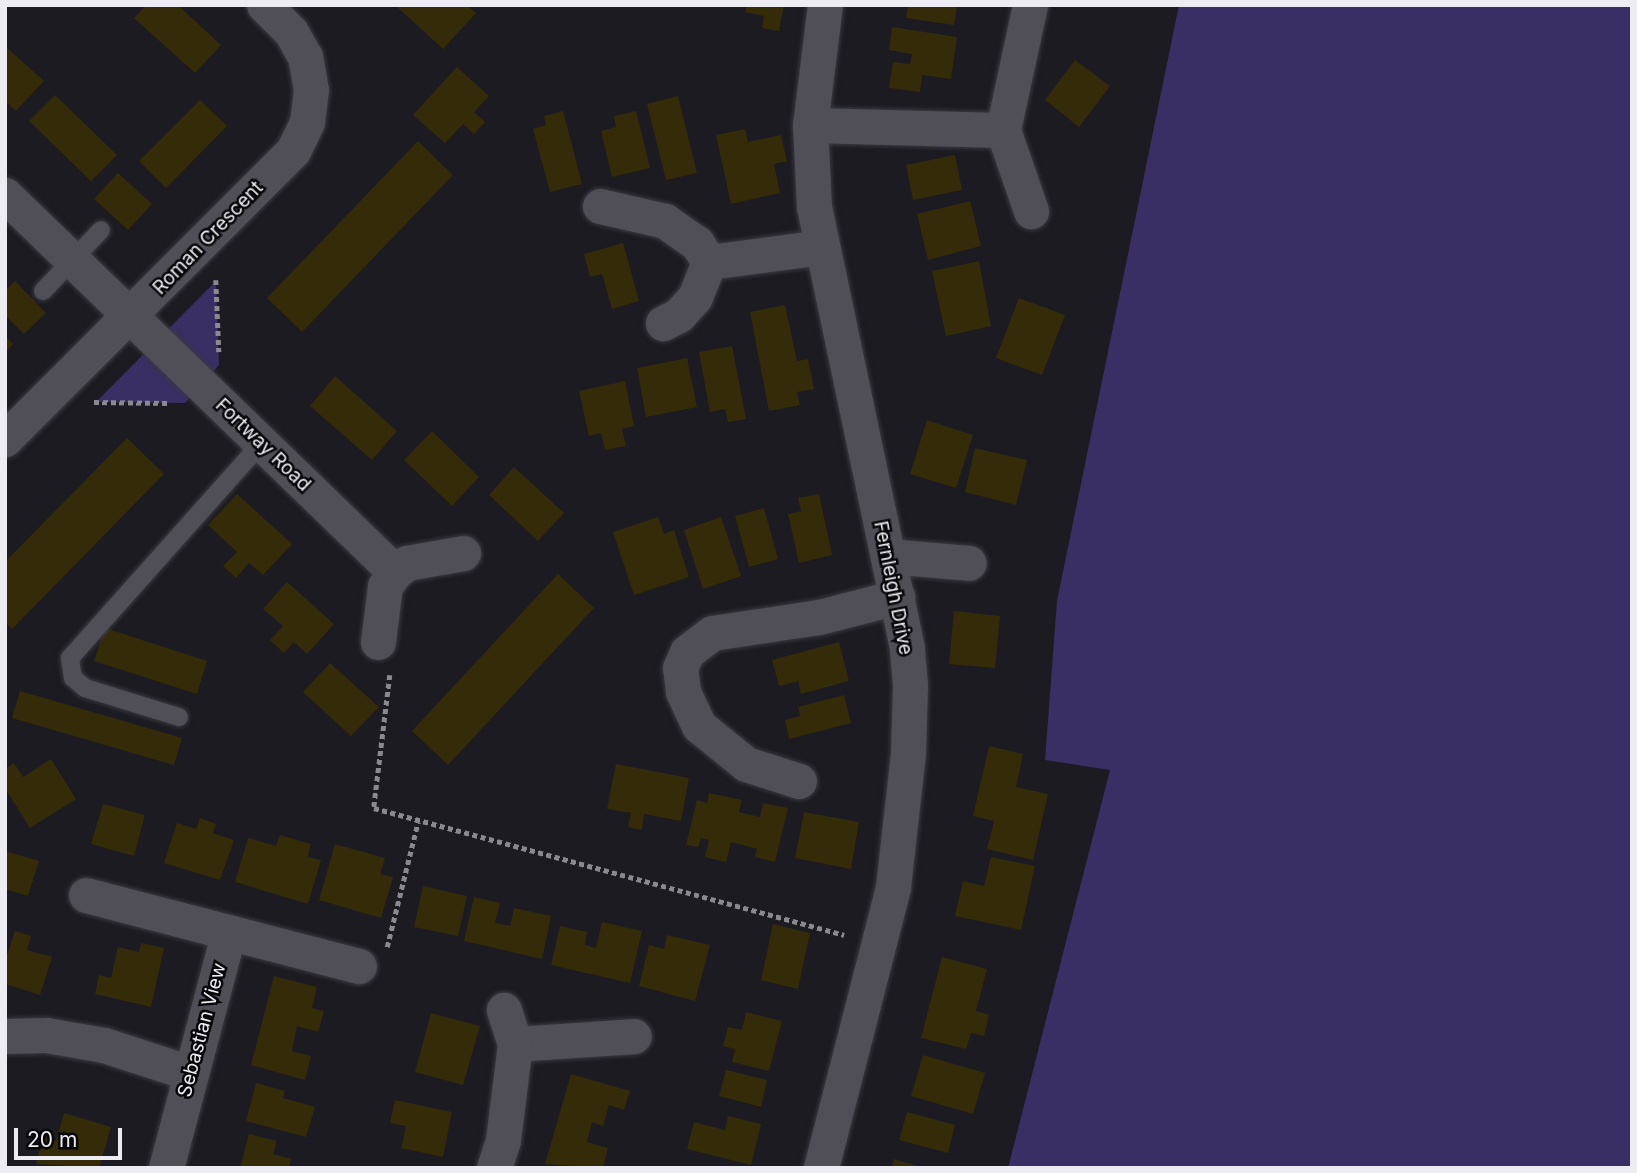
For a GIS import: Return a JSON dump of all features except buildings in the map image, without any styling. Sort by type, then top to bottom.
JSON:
[{"type":"street","name":"Roman Crescent","points":[[5,439],[132,316],[293,150],[307,122],[311,90],[305,57],[292,32],[264,5]]},
{"type":"street","name":"Fernleigh Drive","points":[[821,1168],[893,887],[908,753],[907,648],[821,247],[810,125],[825,5]]},
{"type":"street","points":[[1030,5],[1003,130],[1031,211]]},
{"type":"street","points":[[810,125],[1003,130]]},
{"type":"street","name":"Fortway Road","points":[[5,195],[395,572]]},
{"type":"street","points":[[600,206],[665,221],[697,243],[709,262]]},
{"type":"street","points":[[709,262],[821,247]]},
{"type":"street","points":[[663,323],[679,315],[695,297],[709,262]]},
{"type":"street","points":[[378,642],[385,586],[395,572],[407,563],[463,553]]},
{"type":"street","points":[[888,556],[969,563]]},
{"type":"street","points":[[799,781],[746,764],[699,726],[683,691],[680,668],[687,652],[712,633],[819,617],[897,597]]},
{"type":"street","points":[[86,895],[359,966]]},
{"type":"street","name":"Sebastian View","points":[[166,1168],[229,932]]},
{"type":"street","points":[[494,1168],[503,1140],[515,1044],[504,1010]]},
{"type":"street","points":[[5,1037],[46,1035],[104,1045],[190,1073]]},
{"type":"street","points":[[515,1044],[634,1036]]},
{"type":"lane","points":[[43,291],[101,230]]},
{"type":"lane","points":[[179,717],[85,688],[73,678],[70,657],[261,444]]},
{"type":"path","points":[[44,402],[221,404],[215,232]]},
{"type":"path","points":[[378,642],[391,670],[374,808],[880,944]]},
{"type":"shaded area","points":[[1179,5],[1632,5],[1632,1168],[1008,1168],[1110,770],[1045,760],[1057,601]]},
{"type":"shaded area","points":[[216,281],[219,365],[185,403],[96,402]]}]
